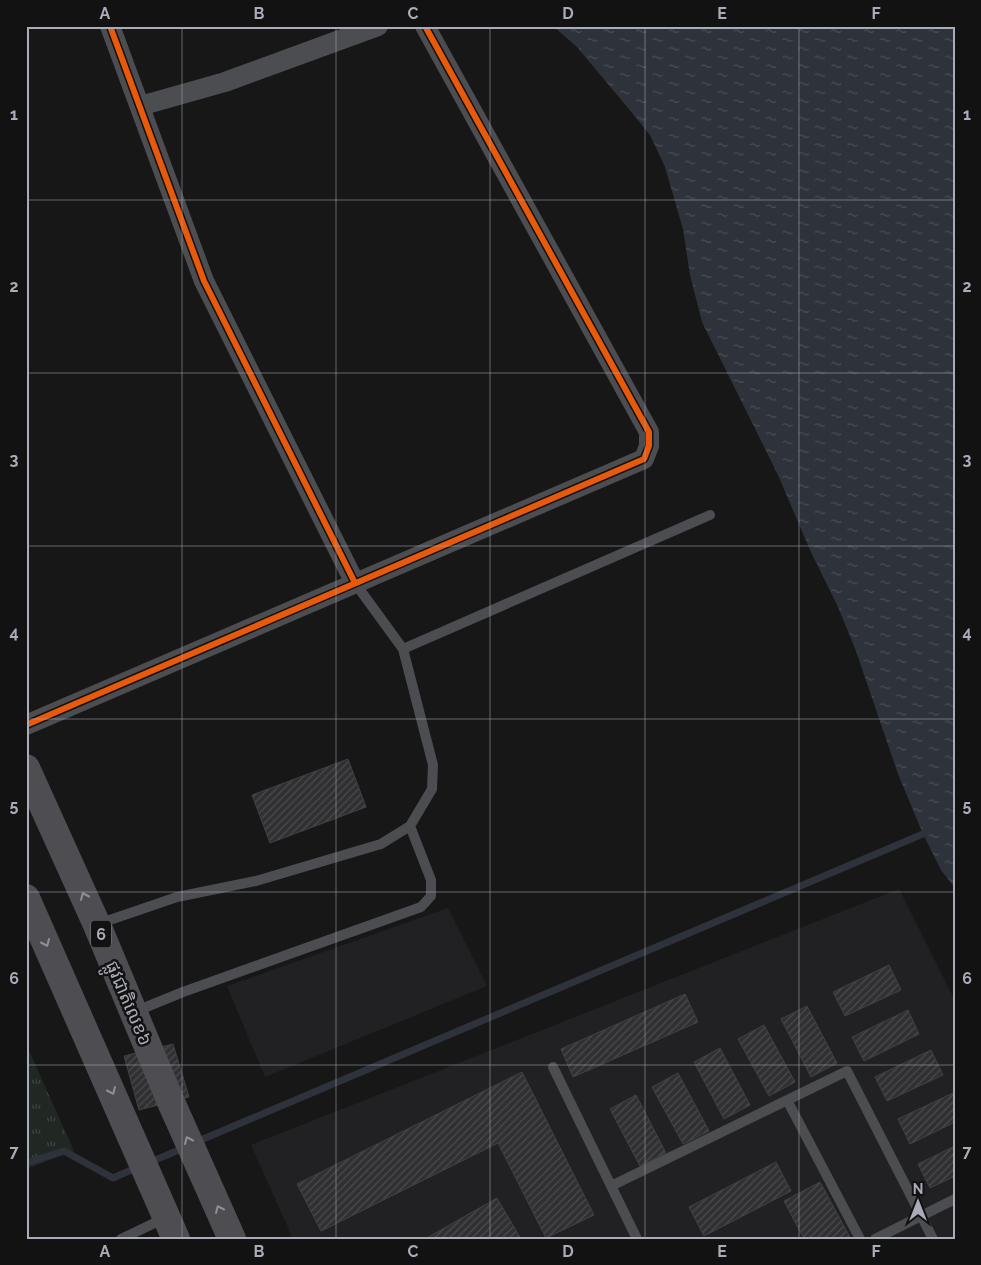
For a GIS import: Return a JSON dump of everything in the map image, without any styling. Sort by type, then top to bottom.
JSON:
[{"type":"highway","name":"ផ្លូវជាតិលេខ៦","points":[[26,768],[97,925],[171,1102],[232,1239]]},
{"type":"highway","points":[[26,898],[167,1218]]},
{"type":"street","points":[[110,26],[204,281],[355,584]]},
{"type":"street","points":[[140,106],[225,82],[378,26]]},
{"type":"street","points":[[26,725],[644,459],[649,446],[649,432],[425,26]]},
{"type":"lane","points":[[403,649],[710,515]]},
{"type":"lane","points":[[97,925],[177,897],[256,881],[381,844],[410,826],[432,789],[433,765],[403,649],[355,584]]},
{"type":"lane","points":[[133,1012],[421,907],[431,896],[431,880],[410,826]]},
{"type":"lane","points":[[554,1067],[637,1239]]},
{"type":"lane","points":[[611,1186],[848,1071],[933,1239]]},
{"type":"lane","points":[[787,1100],[860,1239]]},
{"type":"lane","points":[[875,1239],[955,1199]]},
{"type":"lane","points":[[121,1239],[167,1218]]},
{"type":"shaded area","points":[[899,889],[955,1001],[955,1239],[293,1239],[251,1145]]},
{"type":"shaded area","points":[[448,908],[487,986],[265,1077],[227,986]]},
{"type":"green space","points":[[26,1044],[74,1151],[26,1169]]},
{"type":"water","points":[[553,26],[955,26],[955,888],[941,870],[923,834],[898,774],[856,651],[838,607],[810,550],[778,475],[702,322],[690,275],[683,229],[665,167],[650,135],[577,47]]},
{"type":"building","points":[[348,759],[366,807],[270,843],[252,795]]},
{"type":"building","points":[[889,965],[901,990],[845,1016],[833,992]]},
{"type":"building","points":[[685,994],[698,1022],[573,1077],[561,1049]]},
{"type":"building","points":[[807,1006],[837,1063],[811,1077],[781,1019]]},
{"type":"building","points":[[908,1010],[919,1034],[864,1061],[852,1037]]},
{"type":"building","points":[[764,1025],[795,1082],[769,1096],[738,1039]]},
{"type":"building","points":[[173,1044],[189,1097],[139,1110],[124,1056]]},
{"type":"building","points":[[720,1048],[750,1105],[724,1119],[694,1062]]},
{"type":"building","points":[[931,1050],[943,1075],[887,1101],[875,1077]]},
{"type":"building","points":[[522,1072],[594,1215],[546,1238],[498,1143],[321,1231],[297,1184]]},
{"type":"building","points":[[678,1073],[709,1131],[683,1144],[652,1087]]},
{"type":"building","points":[[953,1093],[955,1095],[955,1122],[910,1144],[898,1119]]},
{"type":"building","points":[[636,1095],[666,1153],[640,1166],[610,1109]]},
{"type":"building","points":[[955,1146],[955,1176],[930,1188],[918,1164]]},
{"type":"building","points":[[776,1162],[791,1191],[704,1236],[689,1207]]},
{"type":"building","points":[[820,1182],[851,1239],[804,1239],[784,1201]]},
{"type":"building","points":[[497,1198],[521,1239],[425,1239]]},
{"type":"waterway","points":[[196,1142],[923,834]]},
{"type":"waterway","points":[[148,1163],[186,1147]]},
{"type":"waterway","points":[[26,1163],[64,1151],[113,1178],[138,1167]]},
{"type":"cycle path","points":[[110,26],[204,281],[355,583]]},
{"type":"cycle path","points":[[26,725],[644,459],[649,446],[649,432],[425,26]]}]
